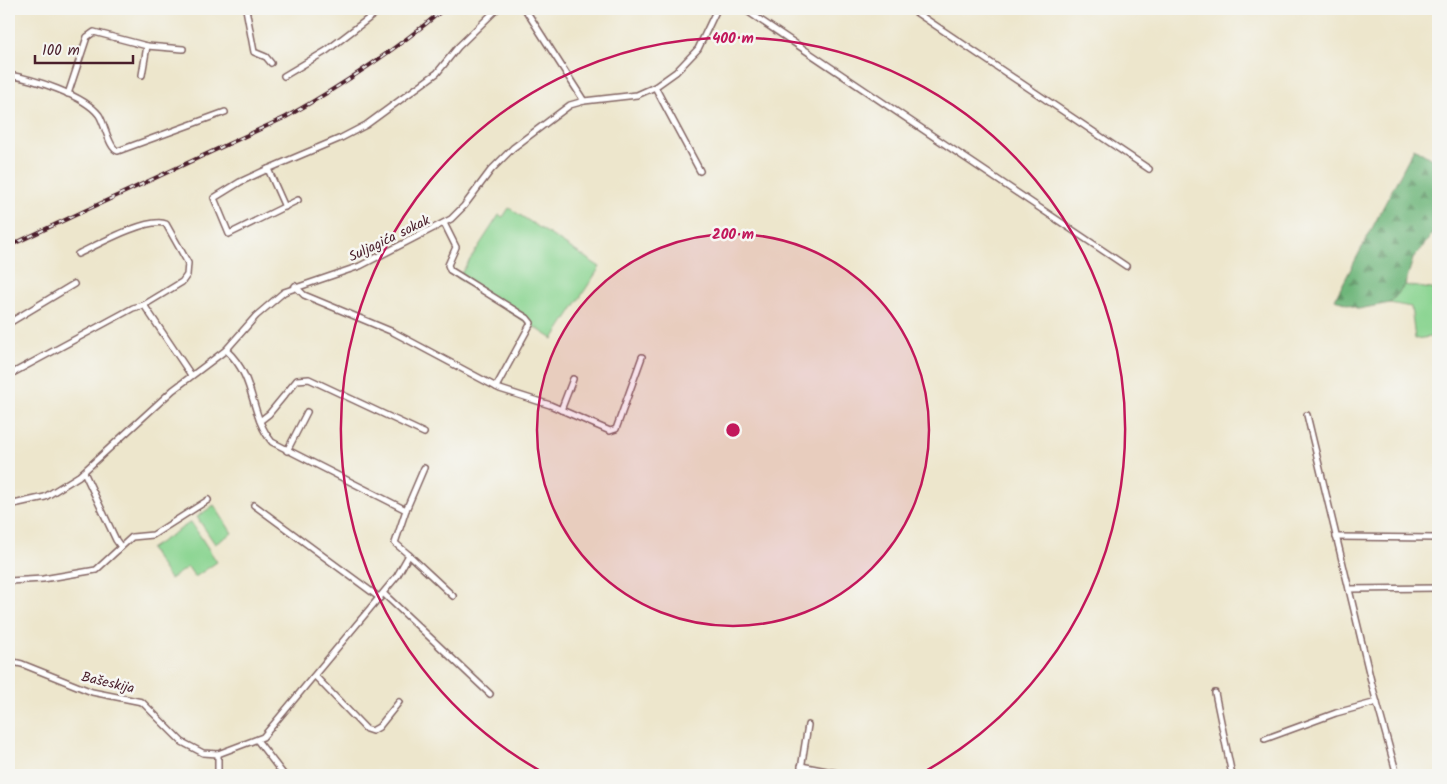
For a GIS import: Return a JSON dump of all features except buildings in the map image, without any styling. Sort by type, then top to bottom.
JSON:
[{"type":"street","points":[[246,9],[254,52],[266,57],[271,63]]},
{"type":"street","points":[[284,76],[326,51],[381,9]]},
{"type":"street","points":[[298,200],[229,234],[214,198],[240,182],[341,138],[366,125],[437,73],[458,47],[497,9]]},
{"type":"street","points":[[525,9],[584,101]]},
{"type":"street","name":"Suljagića sokak","points":[[9,504],[45,497],[62,488],[84,472],[191,375],[226,350],[274,298],[295,286],[360,266],[444,223],[464,206],[491,170],[513,148],[570,105],[584,101],[631,96],[655,87],[683,66],[698,49],[717,9]]},
{"type":"street","points":[[744,9],[1126,266]]},
{"type":"street","points":[[912,9],[1149,169]]},
{"type":"street","points":[[68,94],[90,34],[98,32],[147,46],[183,49]]},
{"type":"street","points":[[142,75],[147,46]]},
{"type":"street","points":[[9,75],[39,81],[68,94],[95,111],[104,124],[111,146],[118,151],[225,112]]},
{"type":"street","points":[[655,87],[700,171]]},
{"type":"street","points":[[268,169],[285,206]]},
{"type":"street","points":[[9,375],[133,308],[144,305],[182,282],[187,275],[188,263],[166,224],[157,222],[136,228],[78,254]]},
{"type":"street","points":[[444,223],[456,247],[448,265],[450,270],[527,318],[531,323],[496,387]]},
{"type":"street","points":[[9,323],[74,284]]},
{"type":"street","points":[[295,286],[304,295],[393,332],[496,387],[614,431],[642,357]]},
{"type":"street","points":[[144,305],[191,375]]},
{"type":"street","points":[[226,350],[242,368],[260,421],[272,442],[406,510]]},
{"type":"street","points":[[260,421],[269,414],[298,380],[309,379],[424,433]]},
{"type":"street","points":[[561,410],[573,379]]},
{"type":"street","points":[[287,451],[307,412]]},
{"type":"street","points":[[1307,414],[1377,702],[1397,775]]},
{"type":"street","points":[[424,468],[406,510],[395,543],[453,596]]},
{"type":"street","points":[[84,472],[121,547]]},
{"type":"street","points":[[9,581],[43,579],[96,570],[137,535],[153,534],[208,500]]},
{"type":"street","points":[[254,505],[382,596],[490,694]]},
{"type":"street","points":[[1336,537],[1438,538]]},
{"type":"street","points":[[218,775],[218,754],[263,737],[382,596],[409,555]]},
{"type":"street","points":[[1349,589],[1438,588]]},
{"type":"street","name":"Bašeskija","points":[[9,662],[22,664],[92,692],[142,702],[182,742],[203,753],[218,754]]},
{"type":"street","points":[[315,676],[366,729],[372,731],[379,727],[399,702]]},
{"type":"street","points":[[1215,694],[1232,775]]},
{"type":"street","points":[[1265,739],[1336,713],[1377,702]]},
{"type":"street","points":[[800,775],[808,725]]},
{"type":"street","points":[[257,740],[284,775]]},
{"type":"street","points":[[801,766],[847,775]]},
{"type":"green space","points":[[1414,148],[1438,163],[1438,227],[1413,259],[1405,285],[1390,303],[1359,309],[1335,299]]},
{"type":"green space","points":[[509,208],[600,267],[553,339],[458,278],[499,215],[503,217]]},
{"type":"green space","points":[[1405,285],[1438,290],[1438,336],[1415,339],[1411,307],[1390,303]]},
{"type":"green space","points":[[214,505],[232,533],[215,544],[197,517]]},
{"type":"green space","points":[[191,522],[217,562],[195,577],[188,567],[170,579],[150,549]]},
{"type":"railway","points":[[9,246],[286,117],[368,67],[444,9]]}]
